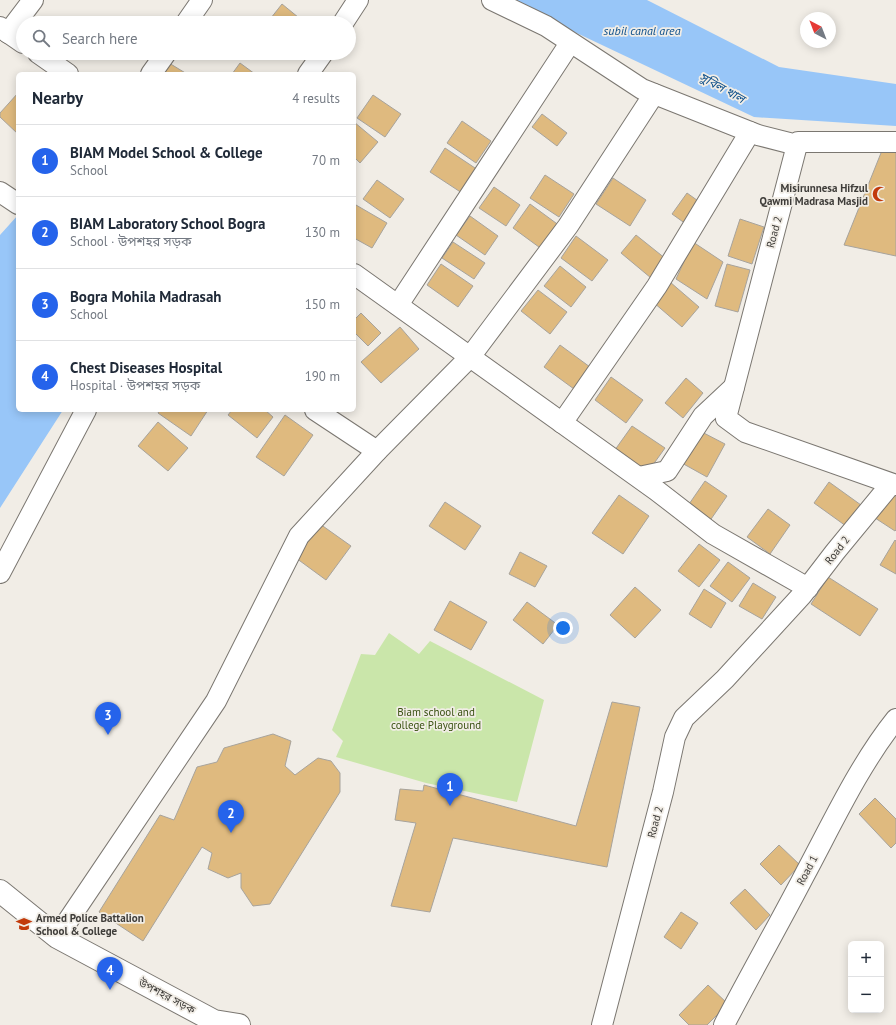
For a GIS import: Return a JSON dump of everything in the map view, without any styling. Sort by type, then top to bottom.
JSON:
[{"type":"main road","name":"উপশহর সড়ক","points":[[0,891],[57,937],[214,1021],[239,1025]]},
{"type":"street","points":[[22,16],[33,0]]},
{"type":"street","points":[[191,16],[202,0]]},
{"type":"street","points":[[348,16],[358,0]]},
{"type":"street","points":[[492,0],[546,26],[642,89],[750,132],[797,145],[798,142],[896,142]]},
{"type":"street","points":[[10,34],[16,25]]},
{"type":"street","points":[[398,305],[570,42]]},
{"type":"street","points":[[48,60],[65,72]]},
{"type":"street","points":[[152,72],[161,60]]},
{"type":"street","points":[[309,72],[317,60]]},
{"type":"street","points":[[57,937],[216,701],[299,536],[377,451],[470,356],[568,226],[654,94]]},
{"type":"street","points":[[562,423],[657,286],[750,132]]},
{"type":"street","name":"Road 2","points":[[602,1025],[663,792],[674,737],[684,718],[725,679],[808,588],[835,552],[893,484],[745,432],[726,418],[797,145]]},
{"type":"street","points":[[0,192],[16,203]]},
{"type":"street","points":[[356,275],[639,477],[713,534],[808,588]]},
{"type":"street","points":[[639,477],[668,471],[703,416],[734,388]]},
{"type":"street","points":[[0,573],[85,412]]},
{"type":"street","points":[[318,412],[377,451]]},
{"type":"street","name":"Road 1","points":[[724,1025],[839,809],[880,739],[896,719]]},
{"type":"green space","name":"Biam school and college Playground","points":[[389,633],[419,654],[430,641],[544,700],[517,802],[426,783],[336,757],[343,741],[332,730],[361,654],[375,655]]},
{"type":"water","name":"subil canal area","points":[[507,0],[647,0],[779,67],[896,84],[896,126],[754,117]]},
{"type":"water","points":[[16,217],[16,412],[62,412],[0,508],[0,235]]},
{"type":"building","points":[[282,4],[297,16],[273,16]]},
{"type":"building","points":[[169,63],[184,72],[164,72]]},
{"type":"building","points":[[240,63],[252,72],[233,72]]},
{"type":"building","points":[[16,95],[16,132],[0,117],[0,113]]},
{"type":"building","points":[[373,95],[401,114],[385,137],[357,118]]},
{"type":"building","points":[[542,114],[567,133],[557,146],[532,127]]},
{"type":"building","points":[[462,121],[491,141],[476,163],[447,143]]},
{"type":"building","points":[[356,124],[378,142],[360,163],[356,159]]},
{"type":"building","name":"Misirunnesa Hifzul Qawmi Madrasa Masjid","points":[[885,143],[896,144],[896,256],[844,245]]},
{"type":"building","points":[[445,148],[478,170],[462,193],[430,172]]},
{"type":"building","points":[[545,175],[574,194],[559,217],[530,198]]},
{"type":"building","points":[[613,178],[646,200],[630,226],[596,204]]},
{"type":"building","points":[[377,180],[404,199],[390,218],[363,199]]},
{"type":"building","points":[[494,187],[520,205],[506,226],[479,208]]},
{"type":"building","points":[[687,193],[701,203],[686,224],[672,214]]},
{"type":"building","points":[[530,204],[560,226],[543,250],[513,228]]},
{"type":"building","points":[[356,205],[387,223],[372,248],[356,239]]},
{"type":"building","points":[[470,216],[498,236],[485,255],[456,235]]},
{"type":"building","points":[[740,219],[764,227],[752,264],[728,256]]},
{"type":"building","points":[[636,235],[666,259],[651,278],[621,253]]},
{"type":"building","points":[[576,236],[608,260],[592,281],[561,258]]},
{"type":"building","points":[[453,242],[485,263],[474,279],[442,258]]},
{"type":"building","points":[[693,242],[723,262],[707,299],[676,279]]},
{"type":"building","points":[[441,264],[473,286],[458,307],[427,285]]},
{"type":"building","points":[[727,264],[750,270],[738,312],[715,306]]},
{"type":"building","points":[[560,266],[586,287],[571,307],[544,286]]},
{"type":"building","points":[[670,282],[699,307],[682,327],[653,302]]},
{"type":"building","points":[[538,290],[567,312],[550,334],[521,311]]},
{"type":"building","points":[[361,313],[381,333],[368,346],[356,334],[356,318]]},
{"type":"building","points":[[400,327],[419,349],[381,383],[361,362]]},
{"type":"building","points":[[560,345],[590,367],[574,389],[544,367]]},
{"type":"building","points":[[611,377],[643,400],[626,423],[595,400]]},
{"type":"building","points":[[686,378],[703,393],[683,418],[665,403]]},
{"type":"building","points":[[159,412],[207,412],[191,436],[158,413]]},
{"type":"building","points":[[230,412],[267,412],[273,417],[257,438],[228,415]]},
{"type":"building","points":[[285,415],[313,435],[284,476],[256,457]]},
{"type":"building","points":[[158,422],[188,448],[168,471],[138,446]]},
{"type":"building","points":[[632,426],[665,448],[645,476],[612,454]]},
{"type":"building","points":[[698,430],[725,444],[707,477],[680,462]]},
{"type":"building","points":[[705,481],[727,496],[709,522],[687,507]]},
{"type":"building","points":[[829,482],[861,505],[846,526],[814,503]]},
{"type":"building","points":[[889,491],[896,496],[895,531],[872,516]]},
{"type":"building","points":[[619,495],[649,516],[623,554],[592,533]]},
{"type":"building","points":[[445,502],[481,526],[465,550],[429,526]]},
{"type":"building","points":[[768,509],[790,525],[770,554],[747,537]]},
{"type":"building","points":[[320,524],[351,546],[326,580],[296,558]]},
{"type":"building","points":[[895,540],[896,541],[896,574],[880,565]]},
{"type":"building","points":[[699,544],[720,560],[699,587],[678,571]]},
{"type":"building","points":[[520,552],[547,566],[535,587],[509,574]]},
{"type":"building","points":[[728,562],[750,578],[732,602],[710,586]]},
{"type":"building","points":[[828,577],[878,609],[860,636],[811,604]]},
{"type":"building","points":[[753,583],[776,597],[762,619],[739,606]]},
{"type":"building","points":[[635,587],[661,610],[635,638],[610,615]]},
{"type":"building","points":[[704,589],[726,603],[711,628],[689,614]]},
{"type":"building","points":[[450,601],[487,622],[471,650],[434,630]]},
{"type":"building","points":[[527,602],[558,625],[543,644],[513,620]]},
{"type":"building","points":[[612,702],[640,707],[607,867],[453,838],[430,912],[391,906],[416,823],[395,820],[400,789],[423,791],[424,785],[576,826]]},
{"type":"building","points":[[273,734],[291,741],[285,766],[295,775],[318,758],[331,761],[340,773],[340,792],[270,904],[253,906],[241,888],[241,873],[228,878],[208,869],[212,853],[202,847],[143,941],[99,912],[160,815],[174,820],[197,767],[217,762],[224,748]]},
{"type":"building","points":[[875,798],[896,819],[896,843],[891,848],[859,814]]},
{"type":"building","points":[[779,845],[800,865],[781,885],[760,864]]},
{"type":"building","points":[[745,889],[770,915],[756,930],[730,903]]},
{"type":"building","points":[[681,912],[698,923],[681,949],[664,937]]},
{"type":"building","points":[[708,985],[728,1004],[707,1025],[689,1025],[679,1015]]},
{"type":"place","name":"Misirunnesa Hifzul Qawmi Madrasa Masjid","points":[[880,194]]},
{"type":"place","name":"Bogra Mohila Madrasah","points":[[108,735]]},
{"type":"place","name":"BIAM Model School & College","points":[[450,806]]},
{"type":"place","name":"BIAM Laboratory School Bogra","points":[[231,833]]},
{"type":"place","name":"Armed Police Battalion School & College","points":[[24,924]]},
{"type":"place","name":"Chest Diseases Hospital","points":[[110,990]]},
{"type":"water label","name":"সুবিল খাল","points":[[722,88]]}]
